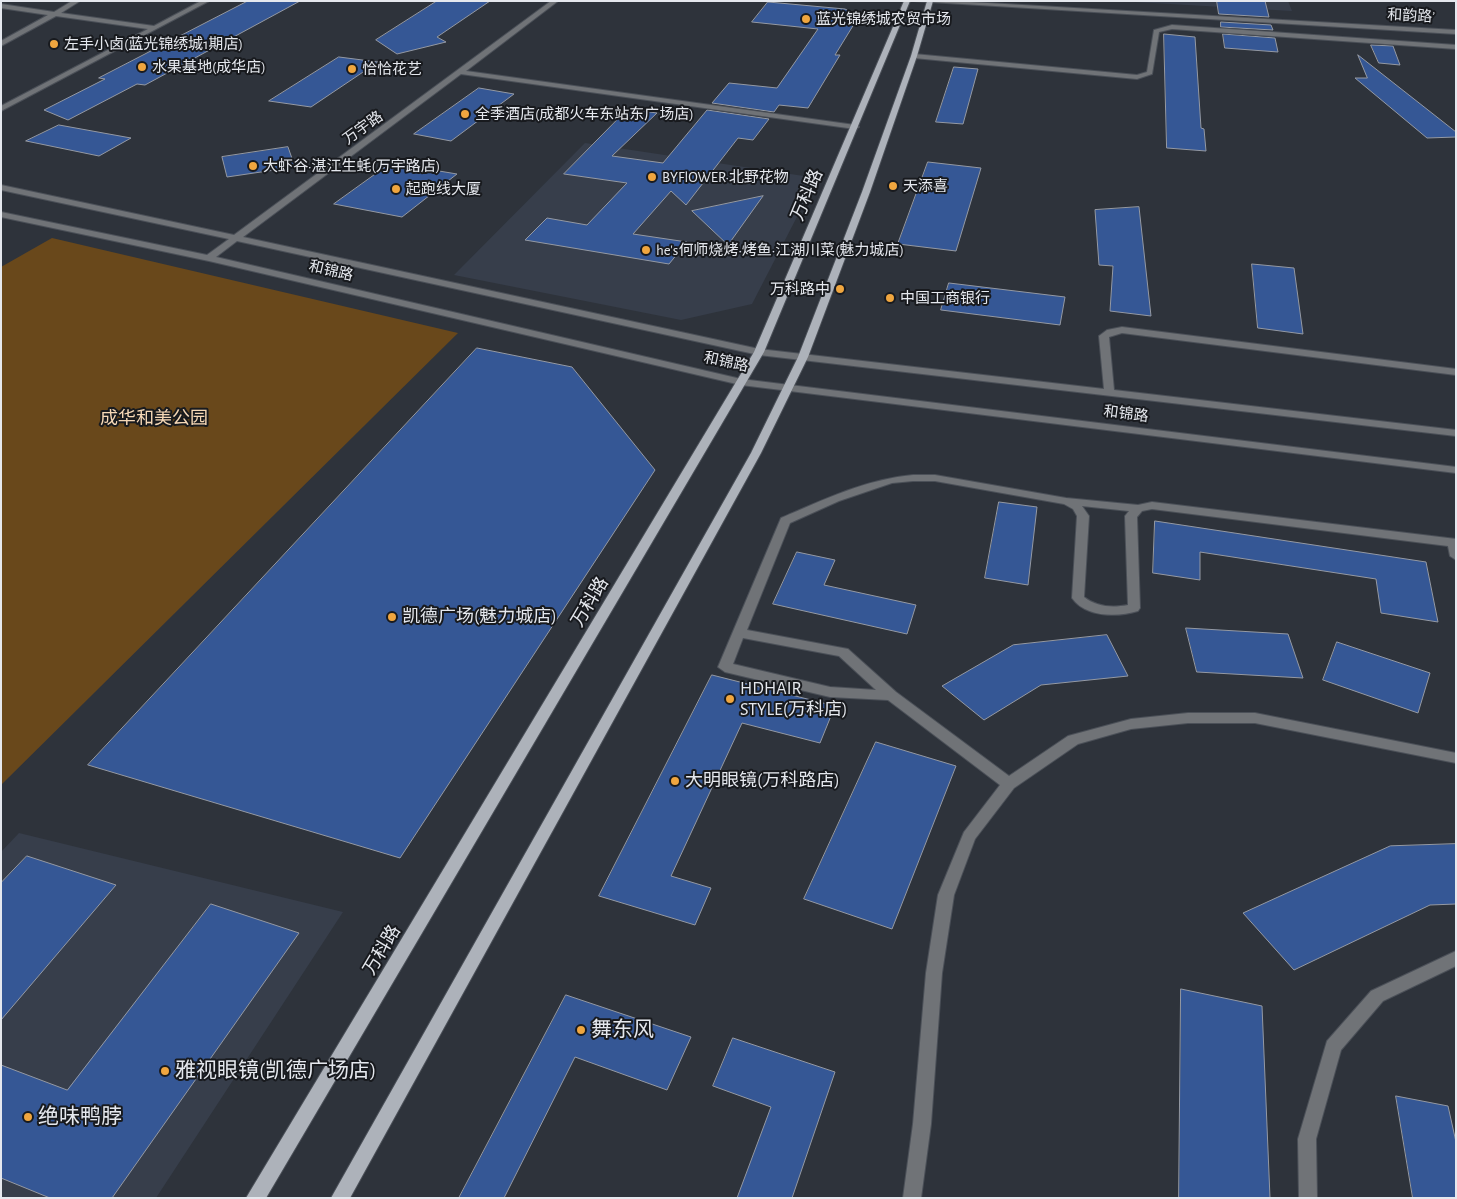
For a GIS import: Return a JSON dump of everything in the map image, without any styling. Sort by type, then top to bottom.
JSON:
[{"type":"main road","name":"万科路","points":[[255,1198],[760,352],[907,1]]},
{"type":"main road","points":[[340,1198],[751,462],[803,357],[866,192],[914,56],[925,2]]},
{"type":"street","points":[[1,44],[77,1]]},
{"type":"street","points":[[1,109],[206,1]]},
{"type":"street","name":"万宇路","points":[[462,72],[549,1]]},
{"type":"street","name":"万宇路","points":[[208,258],[238,238],[555,1]]},
{"type":"street","name":"和韵路’","points":[[925,2],[1456,32]]},
{"type":"street","points":[[1,6],[155,28]]},
{"type":"street","points":[[914,56],[1137,77],[1150,73],[1156,31],[1172,27],[1456,47]]},
{"type":"street","points":[[462,72],[855,127]]},
{"type":"street","points":[[1,187],[760,352],[1109,391],[1456,433]]},
{"type":"street","name":"和锦路","points":[[1,214],[208,258],[741,382],[1456,470]]},
{"type":"street","points":[[1109,391],[1104,336],[1110,332],[1122,330],[1456,372]]},
{"type":"street","points":[[891,695],[830,692],[725,667],[785,521],[835,499],[890,480],[935,478],[1066,501],[1138,509],[1152,505],[1454,543],[1456,556]]},
{"type":"street","points":[[1066,501],[1077,507],[1083,516],[1078,598],[1086,606],[1119,612],[1134,608],[1130,516],[1138,509]]},
{"type":"street","points":[[738,633],[843,652],[891,695],[1009,784]]},
{"type":"street","points":[[912,1198],[922,1124],[934,973],[946,895],[969,836],[1009,784],[1073,740],[1131,724],[1188,718],[1254,718],[1456,758]]},
{"type":"street","points":[[1308,1198],[1307,1139],[1333,1046],[1376,996],[1456,958]]},
{"type":"shaded area","points":[[1118,1],[1288,1],[1292,11]]},
{"type":"shaded area","points":[[585,143],[817,178],[752,304],[681,320],[454,275]]},
{"type":"shaded area","points":[[19,833],[343,912],[156,1198],[1,1198],[1,852]]},
{"type":"green space","name":"成华和美公园","points":[[52,238],[458,333],[1,785],[1,267]]},
{"type":"building","points":[[248,1],[300,1],[145,85],[137,84],[68,120],[44,110],[105,79],[99,78]]},
{"type":"building","points":[[437,1],[490,1],[437,37],[446,42],[397,54],[376,40]]},
{"type":"building","points":[[1217,1],[1265,1],[1269,17],[1219,14]]},
{"type":"building","points":[[768,2],[845,9],[859,16],[835,55],[840,55],[808,108],[779,105],[774,112],[712,103],[729,83],[777,88],[818,29],[752,22]]},
{"type":"building","points":[[1221,22],[1271,25],[1273,30],[1221,27]]},
{"type":"building","points":[[1164,34],[1195,37],[1201,128],[1204,129],[1206,151],[1167,148]]},
{"type":"building","points":[[1223,34],[1275,38],[1278,52],[1225,48]]},
{"type":"building","points":[[1371,45],[1393,46],[1400,65],[1379,63]]},
{"type":"building","points":[[1358,55],[1456,132],[1456,137],[1427,138],[1355,78],[1367,78]]},
{"type":"building","points":[[339,57],[378,62],[311,107],[269,101]]},
{"type":"building","points":[[954,67],[978,69],[963,124],[936,122]]},
{"type":"building","name":"全季酒店(成都火车东站东广场店)","points":[[479,88],[514,94],[451,141],[414,134]]},
{"type":"building","points":[[628,109],[657,113],[612,156],[663,163],[707,110],[769,119],[753,140],[738,138],[686,205],[671,191],[633,234],[687,242],[669,264],[525,240],[547,218],[587,225],[627,183],[564,174]]},
{"type":"building","points":[[59,125],[131,138],[99,156],[26,141]]},
{"type":"building","points":[[288,147],[295,167],[227,177],[222,157]]},
{"type":"building","points":[[928,162],[981,168],[956,251],[898,244]]},
{"type":"building","name":"起跑线大厦","points":[[391,163],[457,174],[402,217],[334,204]]},
{"type":"building","points":[[763,196],[728,245],[692,211]]},
{"type":"building","points":[[1139,207],[1151,316],[1110,311],[1113,266],[1099,265],[1095,210]]},
{"type":"building","points":[[1252,264],[1294,268],[1303,334],[1258,328]]},
{"type":"building","points":[[949,283],[1065,297],[1060,325],[941,310]]},
{"type":"building","name":"凯德广场(魅力城店)","points":[[477,348],[572,367],[655,470],[400,858],[88,765]]},
{"type":"building","points":[[999,502],[1037,507],[1028,585],[985,578]]},
{"type":"building","points":[[1155,521],[1426,562],[1438,622],[1381,613],[1376,579],[1200,552],[1200,580],[1153,573]]},
{"type":"building","points":[[797,552],[835,560],[824,585],[916,605],[907,634],[773,604]]},
{"type":"building","points":[[1186,628],[1288,634],[1303,678],[1197,672]]},
{"type":"building","points":[[1107,635],[1128,676],[1041,685],[984,720],[942,686],[1013,645]]},
{"type":"building","points":[[1337,642],[1430,673],[1418,713],[1323,680]]},
{"type":"building","points":[[712,675],[835,706],[820,743],[742,723],[671,876],[711,888],[695,925],[599,896]]},
{"type":"building","points":[[876,742],[956,766],[892,929],[804,899]]},
{"type":"building","points":[[1456,844],[1456,904],[1430,905],[1294,970],[1243,913],[1390,846]]},
{"type":"building","points":[[27,856],[116,885],[1,1020],[1,883]]},
{"type":"building","points":[[211,904],[299,933],[112,1198],[50,1198],[1,1178],[1,1065],[67,1090]]},
{"type":"building","points":[[1181,989],[1262,1006],[1270,1198],[1179,1198]]},
{"type":"building","points":[[566,995],[691,1037],[667,1090],[575,1057],[504,1198],[459,1198]]},
{"type":"building","points":[[733,1038],[835,1072],[792,1198],[737,1198],[771,1107],[713,1086]]},
{"type":"building","points":[[1396,1096],[1448,1106],[1456,1142],[1456,1198],[1413,1198]]},
{"type":"place","name":"蓝光锦绣城农贸市场","points":[[806,19]]},
{"type":"place","name":"左手小卤(蓝光锦绣城1期店)","points":[[54,44]]},
{"type":"place","name":"水果基地(成华店)","points":[[142,67]]},
{"type":"place","name":"恰恰花艺","points":[[352,69]]},
{"type":"place","name":"全季酒店(成都火车东站东广场店)","points":[[465,114]]},
{"type":"place","name":"大虾谷·湛江生蚝(万宇路店)","points":[[253,166]]},
{"type":"place","name":"BYFlOWER·北野花物","points":[[652,177]]},
{"type":"place","name":"天添喜","points":[[893,186]]},
{"type":"place","name":"起跑线大厦","points":[[396,189]]},
{"type":"place","name":"he's何师烧烤·烤鱼·江湖川菜(魅力城店)","points":[[646,250]]},
{"type":"place","name":"万科路中","points":[[840,289]]},
{"type":"place","name":"中国工商银行","points":[[890,298]]},
{"type":"place","name":"凯德广场(魅力城店)","points":[[392,617]]},
{"type":"place","name":"HDHAIR STYLE(万科店)","points":[[730,699]]},
{"type":"place","name":"大明眼镜(万科路店)","points":[[675,781]]},
{"type":"place","name":"舞东风","points":[[581,1030]]},
{"type":"place","name":"雅视眼镜(凯德广场店)","points":[[165,1071]]},
{"type":"place","name":"绝味鸭脖","points":[[28,1117]]}]
